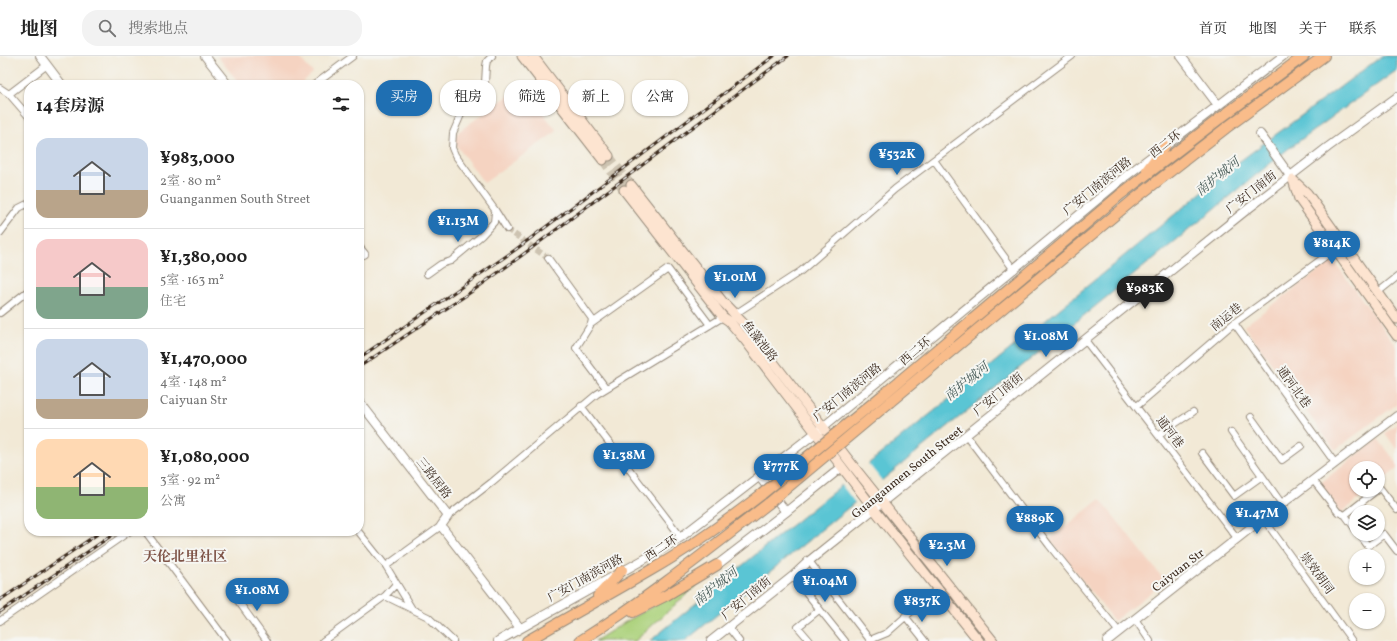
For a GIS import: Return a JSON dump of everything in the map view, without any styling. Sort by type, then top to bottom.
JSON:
[{"type":"highway","name":"西二环","points":[[526,641],[652,570],[732,517],[884,394],[1139,181],[1218,119],[1304,56]]},
{"type":"highway","name":"西二环","points":[[580,641],[606,625],[674,577],[709,548],[769,503],[1132,201],[1226,128],[1324,56]]},
{"type":"highway","points":[[1139,181],[1165,146]]},
{"type":"highway","points":[[606,625],[665,596],[717,565]]},
{"type":"highway","points":[[591,603],[622,570]]},
{"type":"main road","points":[[522,56],[606,158],[533,56]]},
{"type":"main road","points":[[1292,178],[1299,199],[1334,250],[1397,336]]},
{"type":"main road","points":[[1292,178],[1307,193],[1397,319]]},
{"type":"main road","name":"鱼藻池路","points":[[628,187],[722,301],[735,314],[819,430],[745,340],[724,317],[628,187]]},
{"type":"main road","points":[[819,430],[873,508],[979,641]]},
{"type":"main road","points":[[847,469],[882,501],[992,641]]},
{"type":"street","points":[[40,56],[58,80]]},
{"type":"street","points":[[205,56],[224,80]]},
{"type":"street","points":[[321,80],[353,56]]},
{"type":"street","points":[[492,56],[487,61],[485,83],[462,112],[453,133],[452,148],[455,155],[495,210],[507,230]]},
{"type":"street","points":[[735,314],[801,271],[895,190],[1072,56]]},
{"type":"street","points":[[1181,56],[1220,103]]},
{"type":"street","points":[[1187,56],[1220,103]]},
{"type":"street","name":"广安门南滨河路","points":[[498,641],[622,570],[650,556],[681,537],[819,430],[1126,176],[1283,56]]},
{"type":"street","points":[[27,80],[47,65]]},
{"type":"street","points":[[9,94],[24,83]]},
{"type":"street","points":[[0,88],[9,94],[24,111]]},
{"type":"street","name":"广安门南街","points":[[1292,178],[1397,97]]},
{"type":"street","name":"Guanganmen South Street","points":[[873,508],[968,437],[1292,178],[1397,103]]},
{"type":"street","points":[[1260,134],[1292,178]]},
{"type":"street","points":[[934,160],[1014,270]]},
{"type":"street","points":[[0,233],[19,208],[24,206]]},
{"type":"street","points":[[427,274],[441,264],[451,260],[481,236],[494,222],[496,215],[495,210]]},
{"type":"street","name":"南运巷","points":[[1137,406],[1234,323],[1334,250]]},
{"type":"street","points":[[548,258],[592,319],[591,324]]},
{"type":"street","points":[[606,388],[576,348],[591,324],[668,268],[710,325]]},
{"type":"street","points":[[1377,292],[1397,277]]},
{"type":"street","points":[[0,313],[24,294]]},
{"type":"street","points":[[448,516],[492,482],[582,406],[606,388],[724,317]]},
{"type":"street","name":"通河北巷","points":[[1234,323],[1335,463]]},
{"type":"street","name":"通河巷","points":[[1087,341],[1237,538]]},
{"type":"street","points":[[582,406],[681,537]]},
{"type":"street","name":"三路居路","points":[[364,407],[448,516],[441,526]]},
{"type":"street","points":[[1158,434],[1193,412]]},
{"type":"street","name":"Caiyuan Str","points":[[1107,641],[1237,538],[1397,416]]},
{"type":"street","points":[[1251,417],[1282,460],[1301,446]]},
{"type":"street","points":[[1231,432],[1282,504]]},
{"type":"street","points":[[968,437],[1049,545],[1119,632]]},
{"type":"street","points":[[1202,453],[1234,496],[1262,476]]},
{"type":"street","points":[[717,565],[786,512],[847,469]]},
{"type":"street","points":[[759,476],[786,512]]},
{"type":"street","points":[[1314,480],[1338,512],[1345,515],[1349,520]]},
{"type":"street","points":[[1385,494],[1397,510]]},
{"type":"street","points":[[1345,515],[1369,497]]},
{"type":"street","name":"广安门南街","points":[[711,641],[729,629],[794,577],[873,508]]},
{"type":"street","name":"崇效胡同","points":[[1264,518],[1352,641]]},
{"type":"street","points":[[386,566],[441,526],[520,628]]},
{"type":"street","points":[[1385,535],[1397,551]]},
{"type":"street","points":[[0,621],[123,536]]},
{"type":"street","points":[[149,536],[227,641]]},
{"type":"street","points":[[362,536],[386,566],[412,609]]},
{"type":"street","points":[[1364,541],[1368,546],[1375,541]]},
{"type":"street","points":[[811,562],[870,640],[887,633],[937,589]]},
{"type":"street","points":[[794,577],[845,641]]},
{"type":"street","points":[[323,641],[385,596],[396,584]]},
{"type":"street","points":[[233,594],[267,641]]},
{"type":"street","points":[[385,596],[428,617],[453,641]]},
{"type":"street","points":[[810,641],[798,627],[819,610]]},
{"type":"street","points":[[905,616],[925,641]]},
{"type":"street","points":[[1135,619],[1150,641]]},
{"type":"street","points":[[718,641],[729,629],[739,641]]},
{"type":"shaded area","points":[[217,56],[298,56],[313,73],[305,80],[237,80]]},
{"type":"shaded area","points":[[504,99],[504,116],[545,116],[557,131],[484,183],[454,142],[458,132],[480,116],[496,116],[496,105]]},
{"type":"shaded area","points":[[1333,260],[1397,347],[1397,404],[1335,450],[1244,326]]},
{"type":"shaded area","points":[[1397,424],[1397,450],[1385,433]]},
{"type":"shaded area","points":[[1378,439],[1397,463],[1397,469],[1385,478],[1385,461],[1349,461]]},
{"type":"shaded area","points":[[1349,461],[1349,497],[1362,497],[1351,505],[1349,505],[1349,507],[1341,513],[1319,484]]},
{"type":"shaded area","points":[[1100,499],[1165,581],[1114,621],[1050,539]]},
{"type":"green space","points":[[709,574],[635,641],[595,641],[627,621]]},
{"type":"water","points":[[1382,56],[1397,56],[1397,70],[1288,149],[685,641],[650,641],[974,379],[1236,164]]},
{"type":"pier","points":[[867,462],[883,482],[856,504],[840,483]]},
{"type":"tunnel","points":[[609,156],[631,185]]},
{"type":"tunnel","points":[[603,160],[624,190]]},
{"type":"tunnel","points":[[507,229],[548,258]]},
{"type":"railway","points":[[364,355],[515,250],[774,56]]},
{"type":"railway","points":[[364,364],[474,290],[521,256],[788,56]]},
{"type":"railway","points":[[0,600],[95,536]]},
{"type":"railway","points":[[0,612],[111,536]]},
{"type":"district","name":"天伦北里社区","points":[[185,556]]},
{"type":"water label","name":"南护城河","points":[[1217,176]]},
{"type":"water label","name":"南护城河","points":[[966,381]]},
{"type":"water label","name":"南护城河","points":[[715,586]]}]
